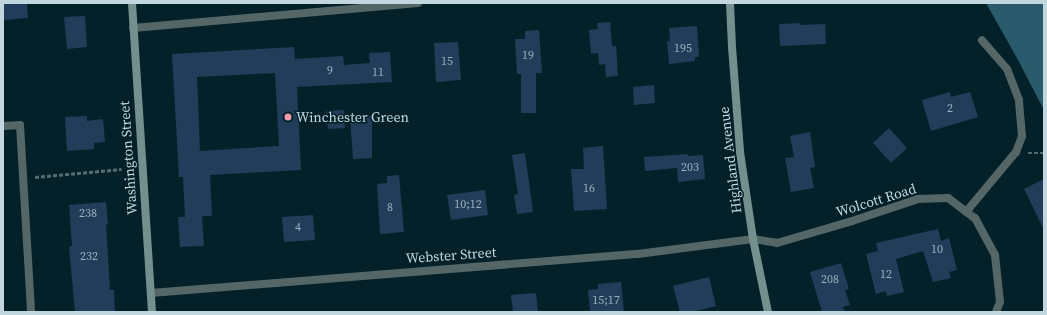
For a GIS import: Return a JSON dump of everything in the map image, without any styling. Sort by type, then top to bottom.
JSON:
[{"type":"main road","name":"Washington Street","points":[[132,3],[152,312]]},
{"type":"main road","name":"Highland Avenue","points":[[730,3],[740,152],[754,240],[768,312]]},
{"type":"street","points":[[133,28],[418,3]]},
{"type":"street","points":[[966,212],[1016,152],[1022,136],[1019,100],[1007,69],[982,40]]},
{"type":"street","points":[[3,126],[20,125],[31,312]]},
{"type":"street","name":"Wolcott Road","points":[[754,240],[777,243],[852,221],[918,198],[948,198],[975,218],[995,255],[1000,302],[996,312]]},
{"type":"street","name":"Webster Street","points":[[150,293],[334,277],[638,254],[754,240]]},
{"type":"path","points":[[23,179],[122,169]]},
{"type":"shaded area","points":[[986,3],[1044,3],[1044,110],[1018,60]]},
{"type":"building","points":[[3,3],[27,3],[28,18],[3,20]]},
{"type":"building","points":[[85,16],[87,47],[67,49],[64,17]]},
{"type":"building","points":[[610,22],[612,46],[616,46],[618,76],[606,77],[605,64],[599,65],[598,53],[591,54],[589,30],[598,29],[597,23]]},
{"type":"building","points":[[800,23],[800,25],[825,24],[826,44],[780,46],[779,24]]},
{"type":"building","points":[[697,26],[699,57],[695,57],[695,61],[669,64],[667,42],[670,41],[669,28]]},
{"type":"building","points":[[539,30],[542,73],[536,73],[536,113],[521,113],[521,74],[517,74],[515,39],[525,39],[525,31]]},
{"type":"building","points":[[458,42],[461,80],[436,82],[434,43]]},
{"type":"building","name":"Winchester Green","points":[[294,47],[295,59],[343,56],[344,65],[370,63],[369,53],[390,52],[392,82],[297,87],[301,170],[210,175],[212,216],[202,216],[204,246],[180,247],[178,217],[185,217],[183,177],[179,177],[172,54]],"holes":[[[275,73],[279,146],[200,151],[197,77]]]},
{"type":"building","points":[[654,85],[655,103],[634,105],[633,87]]},
{"type":"building","points":[[950,92],[951,97],[970,92],[978,117],[931,131],[922,100]]},
{"type":"building","points":[[344,110],[345,128],[328,129],[326,111]]},
{"type":"building","points":[[87,116],[87,121],[103,119],[105,142],[94,143],[94,149],[67,151],[65,117]]},
{"type":"building","points":[[372,116],[372,158],[353,159],[350,117]]},
{"type":"building","points":[[889,128],[907,148],[891,163],[873,143]]},
{"type":"building","points":[[810,132],[815,167],[810,168],[814,188],[791,192],[785,158],[794,157],[790,136]]},
{"type":"building","points":[[603,146],[607,209],[574,211],[571,169],[584,169],[583,148]]},
{"type":"building","points":[[525,153],[533,212],[517,214],[514,195],[518,194],[512,155]]},
{"type":"building","points":[[688,154],[688,156],[703,155],[705,179],[678,182],[677,168],[645,171],[644,157]]},
{"type":"building","points":[[399,175],[404,232],[380,234],[377,184],[387,183],[387,176]]},
{"type":"building","points":[[1044,179],[1044,230],[1024,189]]},
{"type":"building","points":[[485,190],[488,215],[451,220],[447,195]]},
{"type":"building","points":[[106,202],[110,290],[114,290],[115,311],[75,312],[69,247],[72,246],[69,205]]},
{"type":"building","points":[[313,215],[315,240],[284,242],[282,217]]},
{"type":"building","points":[[938,229],[941,241],[949,238],[957,270],[949,272],[951,278],[933,282],[923,251],[896,259],[904,292],[887,296],[886,291],[876,294],[866,254],[878,251],[876,243]]},
{"type":"building","points":[[841,263],[849,289],[845,290],[850,305],[843,307],[845,312],[822,312],[810,272]]},
{"type":"building","points":[[709,277],[716,306],[692,312],[680,312],[673,286]]},
{"type":"building","points":[[621,282],[624,312],[590,312],[588,290],[598,289],[598,284]]},
{"type":"building","points":[[536,293],[538,312],[513,312],[511,295]]},
{"type":"place","name":"Winchester Green","points":[[288,117]]}]
